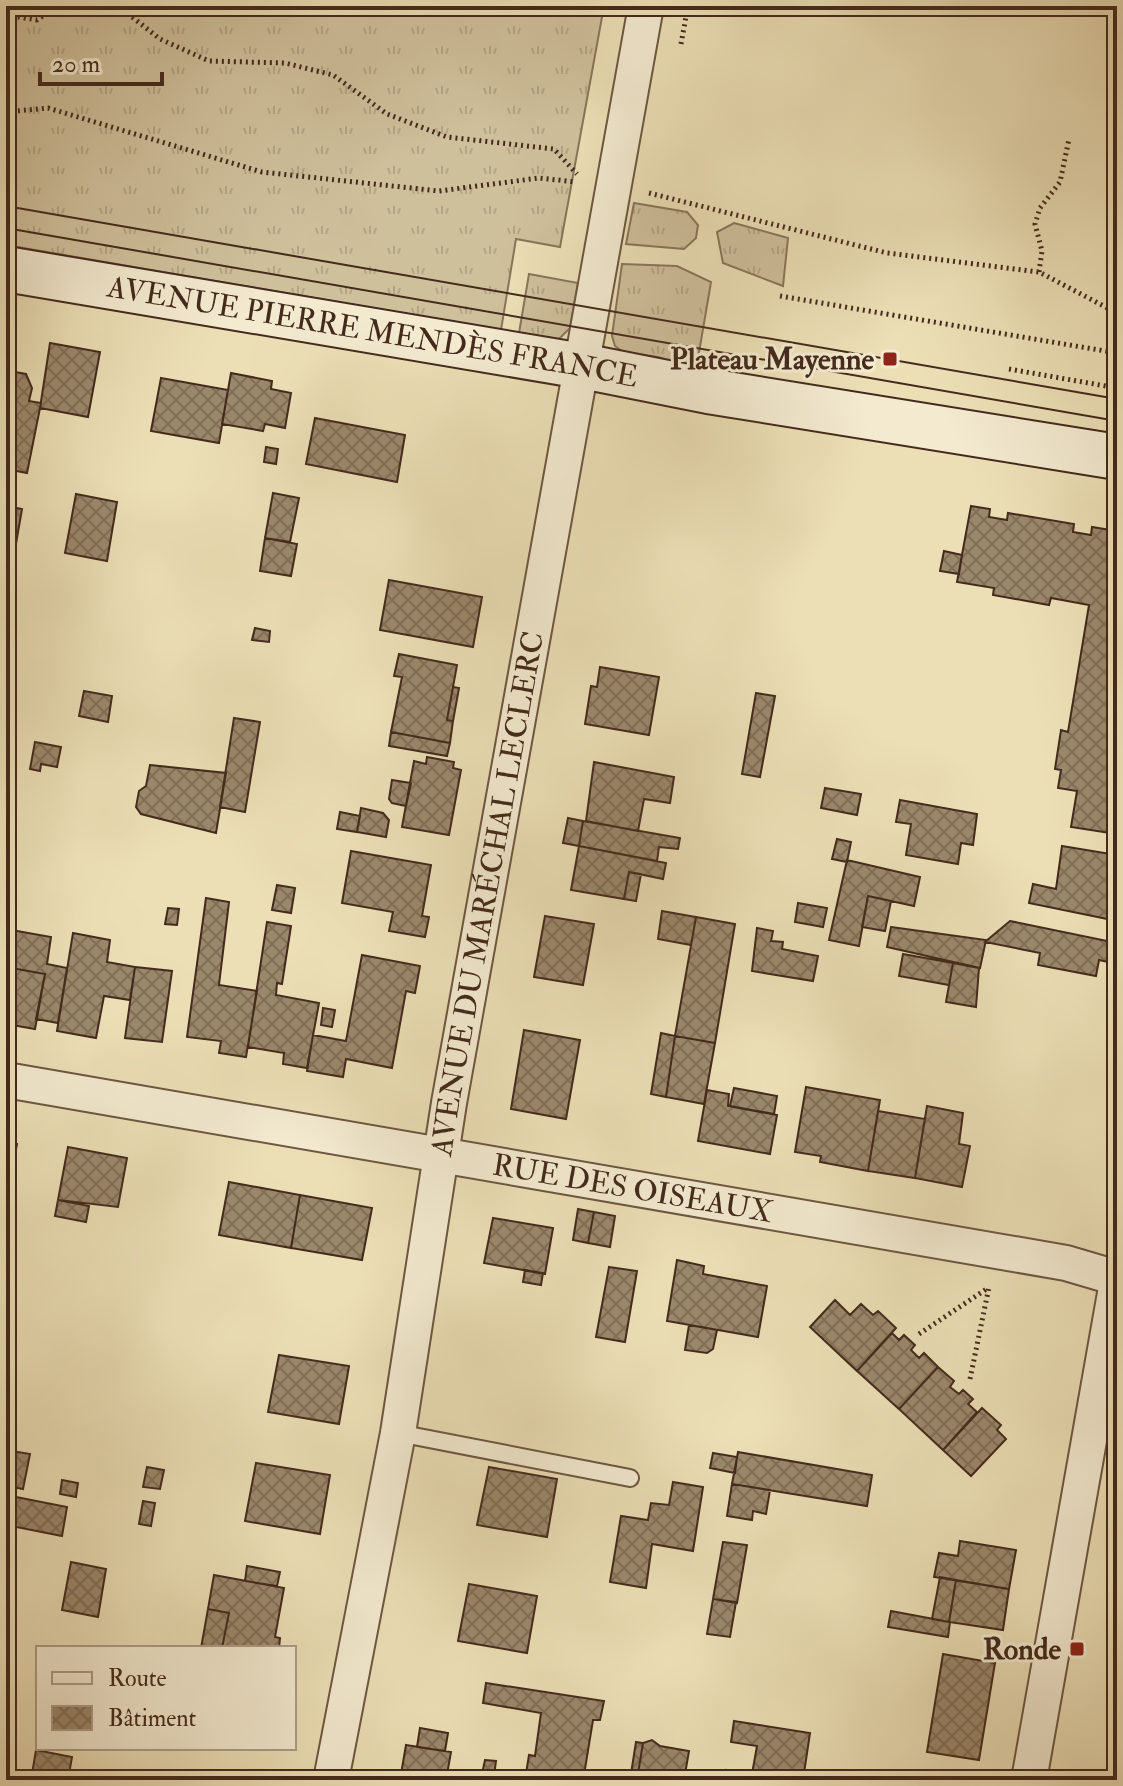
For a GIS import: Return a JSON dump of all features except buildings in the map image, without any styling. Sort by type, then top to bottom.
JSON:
[{"type":"main road","name":"AVENUE PIERRE MENDÈS FRANCE","points":[[6,269],[582,366],[708,391],[1117,457]]},
{"type":"street","name":"AVENUE DU MARÉCHAL LECLERC","points":[[331,1780],[398,1433],[441,1158],[525,668],[646,6]]},
{"type":"street","name":"RUE DES OISEAUX","points":[[6,1080],[441,1158],[1066,1263],[1117,1280]]},
{"type":"street","points":[[1029,1780],[1117,1280]]},
{"type":"lane","points":[[398,1433],[630,1478]]},
{"type":"path","points":[[6,15],[37,20],[57,6]]},
{"type":"path","points":[[118,6],[160,39],[209,61],[285,63],[333,75],[387,114],[447,137],[554,149],[574,170]]},
{"type":"path","points":[[6,112],[48,108],[262,172],[439,191],[539,178],[572,182]]},
{"type":"path","points":[[1039,272],[1042,251],[1035,224],[1040,208],[1060,182],[1069,139]]},
{"type":"path","points":[[636,190],[887,253],[1039,272],[1117,313]]},
{"type":"path","points":[[780,296],[1117,353]]},
{"type":"path","points":[[1009,369],[1117,388]]},
{"type":"path","points":[[970,1379],[991,1279]]},
{"type":"path","points":[[919,1334],[989,1287]]},
{"type":"green space","points":[[6,6],[604,6],[560,247],[516,239],[501,330],[6,245]]},
{"type":"green space","points":[[634,203],[687,212],[698,225],[696,238],[684,249],[626,244]]},
{"type":"green space","points":[[734,223],[788,238],[783,286],[723,263],[717,232]]},
{"type":"green space","points":[[622,264],[677,266],[711,282],[696,370],[658,357],[623,352],[615,346],[612,336]]},
{"type":"green space","points":[[529,274],[578,283],[570,328],[559,339],[519,333]]},
{"type":"tram line","points":[[6,206],[1117,399]]},
{"type":"tram line","points":[[6,228],[1117,421]]},
{"type":"place","name":"Plateau Mayenne","points":[[890,359]]},
{"type":"place","name":"Ronde","points":[[1077,1649]]}]
